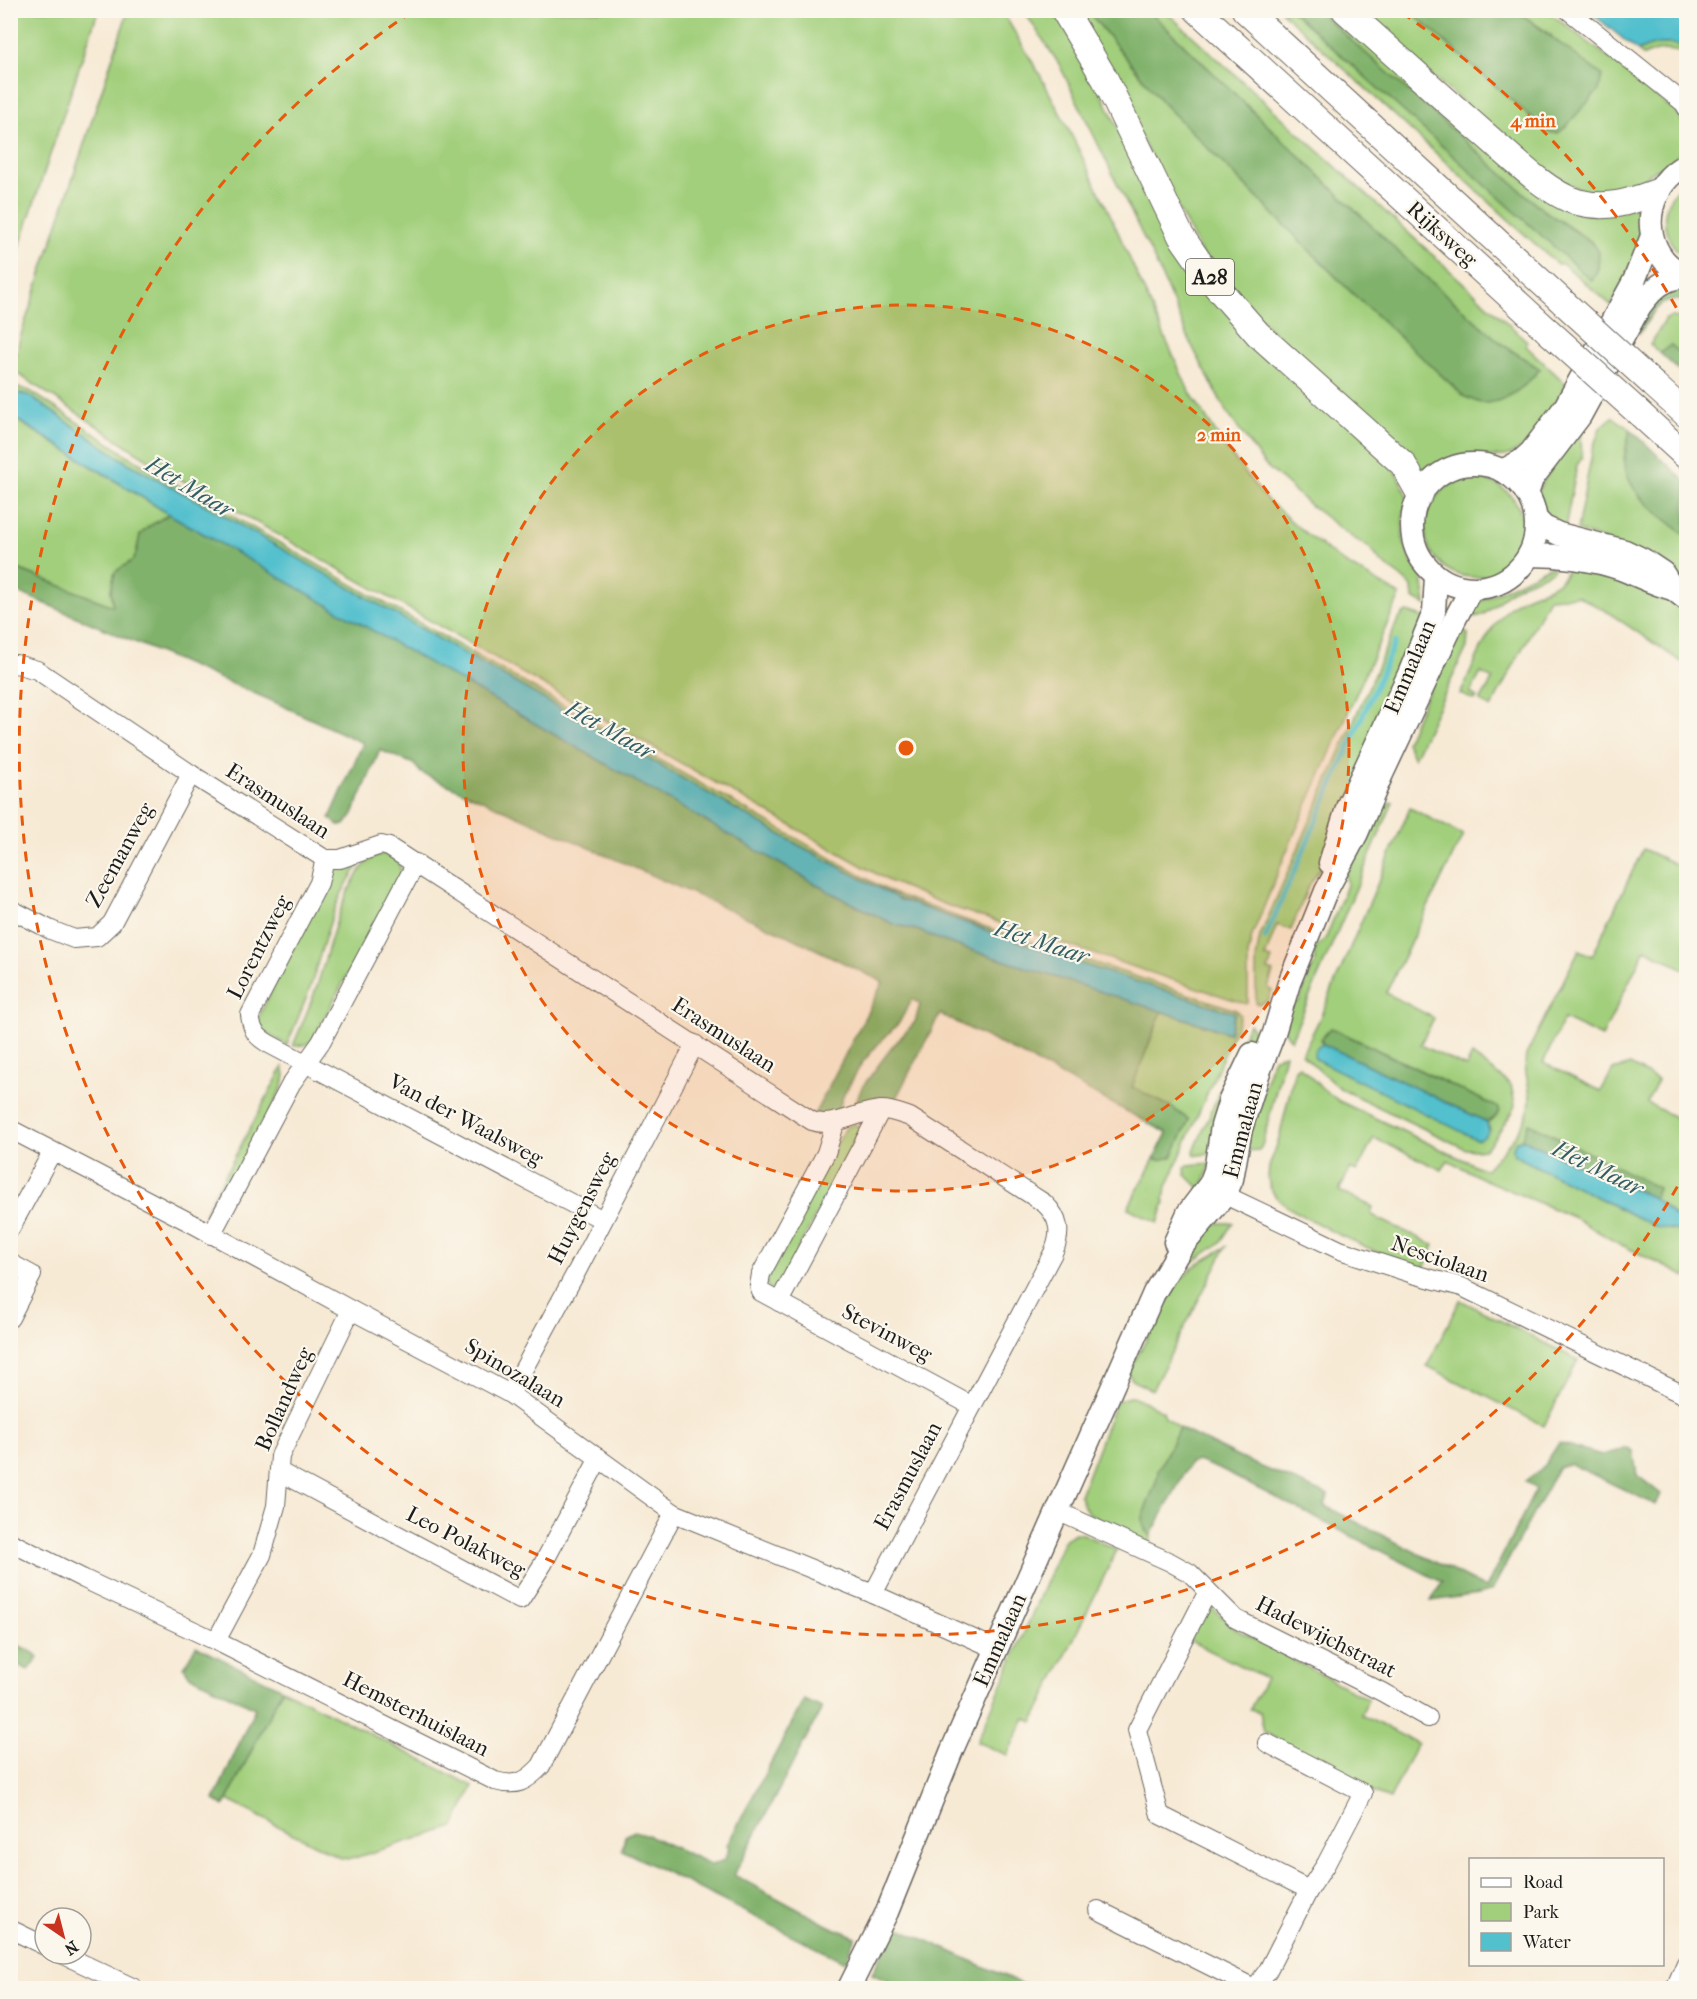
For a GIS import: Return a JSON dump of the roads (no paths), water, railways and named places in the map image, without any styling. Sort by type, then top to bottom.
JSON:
[{"type":"highway","name":"A28","points":[[1064,10],[1105,79],[1181,236],[1216,286],[1258,334],[1403,464],[1420,494]]},
{"type":"highway","name":"Rijksweg","points":[[1197,10],[1686,456]]},
{"type":"highway","name":"Rijksweg","points":[[1245,10],[1686,414]]},
{"type":"highway","points":[[1346,10],[1524,168],[1563,196],[1587,204],[1608,206],[1629,202],[1657,192]]},
{"type":"main road","points":[[1686,165],[1669,177],[1657,192],[1650,221],[1657,249],[1665,261],[1686,277]]},
{"type":"main road","points":[[1502,471],[1521,461],[1531,452],[1565,407],[1634,281],[1652,236]]},
{"type":"main road","points":[[1527,494],[1532,479],[1580,416],[1649,293],[1674,277],[1686,277]]},
{"type":"main road","points":[[1480,465],[1502,471],[1516,481],[1527,494],[1536,519],[1535,538],[1529,555],[1514,574],[1494,585],[1471,589],[1436,576],[1420,558],[1413,537],[1413,514],[1420,494],[1437,476],[1458,466],[1480,465]]},
{"type":"main road","points":[[1536,519],[1544,527],[1559,534],[1625,551],[1642,559],[1663,573],[1680,594]]},
{"type":"main road","points":[[1529,555],[1567,557],[1620,569],[1680,594]]},
{"type":"main road","name":"Emmalaan","points":[[1326,891],[1329,865],[1348,805],[1409,674],[1434,612],[1436,576]]},
{"type":"main road","name":"Emmalaan","points":[[849,1989],[887,1912],[952,1750],[1154,1293],[1218,1190],[1232,1179],[1241,1129],[1289,983],[1326,891],[1357,833],[1382,774],[1471,589]]},
{"type":"street","points":[[1568,10],[1686,107]]},
{"type":"street","name":"Erasmuslaan","points":[[10,665],[16,664],[37,670],[191,774],[325,860],[340,859],[381,845],[389,847],[812,1121],[820,1124],[881,1110],[896,1112],[919,1123],[1044,1203],[1053,1212],[1059,1232],[1053,1253],[873,1594]]},
{"type":"street","name":"Zeemanweg","points":[[10,909],[74,939],[97,938],[112,923],[191,774]]},
{"type":"street","name":"Lorentzweg","points":[[307,1063],[259,1038],[251,1029],[249,1015],[318,883],[325,860]]},
{"type":"street","points":[[211,1235],[291,1084],[321,1042],[416,863]]},
{"type":"street","name":"Huygensweg","points":[[510,1394],[695,1044]]},
{"type":"street","name":"Van der Waalsweg","points":[[307,1063],[603,1220]]},
{"type":"street","points":[[778,1302],[881,1110]]},
{"type":"street","name":"Stevinweg","points":[[836,1121],[826,1153],[761,1274],[759,1286],[761,1292],[972,1406]]},
{"type":"street","name":"Spinozalaan","points":[[10,1129],[195,1225],[510,1394],[674,1513],[873,1594],[996,1649]]},
{"type":"street","points":[[10,1229],[52,1152]]},
{"type":"street","name":"Nesciolaan","points":[[1218,1190],[1340,1250],[1462,1287],[1686,1396]]},
{"type":"street","points":[[10,1263],[32,1275],[10,1318]]},
{"type":"street","name":"Bollandweg","points":[[216,1641],[262,1555],[276,1506],[280,1456],[351,1310]]},
{"type":"street","name":"Leo Polakweg","points":[[280,1472],[520,1600],[543,1564],[600,1458]]},
{"type":"street","name":"Hadewijchstraat","points":[[1057,1511],[1190,1573],[1236,1618],[1382,1692],[1428,1718]]},
{"type":"street","name":"Hemsterhuislaan","points":[[10,1542],[84,1580],[216,1641],[495,1781],[514,1784],[530,1779],[541,1766],[674,1513]]},
{"type":"street","points":[[1208,1591],[1137,1730],[1160,1815],[1309,1890]]},
{"type":"street","points":[[1098,1910],[1254,1989],[1268,1970],[1363,1793],[1267,1743]]},
{"type":"street","points":[[10,1929],[33,1940]]},
{"type":"street","points":[[1675,1989],[1686,1963]]},
{"type":"street","points":[[87,1966],[134,1989]]},
{"type":"water","points":[[1589,11],[1686,11],[1686,47],[1662,44],[1638,51]]},
{"type":"water","points":[[15,393],[28,395],[128,463],[797,844],[899,899],[1079,963],[1235,1013],[1229,1033],[893,924],[826,890],[169,514],[11,416],[11,396]]},
{"type":"water","points":[[1323,1044],[1487,1122],[1487,1133],[1478,1140],[1315,1059],[1315,1050]]},
{"type":"water","points":[[1525,1140],[1654,1198],[1683,1224],[1679,1231],[1656,1227],[1514,1155],[1513,1148],[1516,1141]]},
{"type":"waterway","points":[[1265,938],[1395,642]]},
{"type":"waterway","name":"Het Maar","points":[[1677,1226],[1686,1231]]}]
